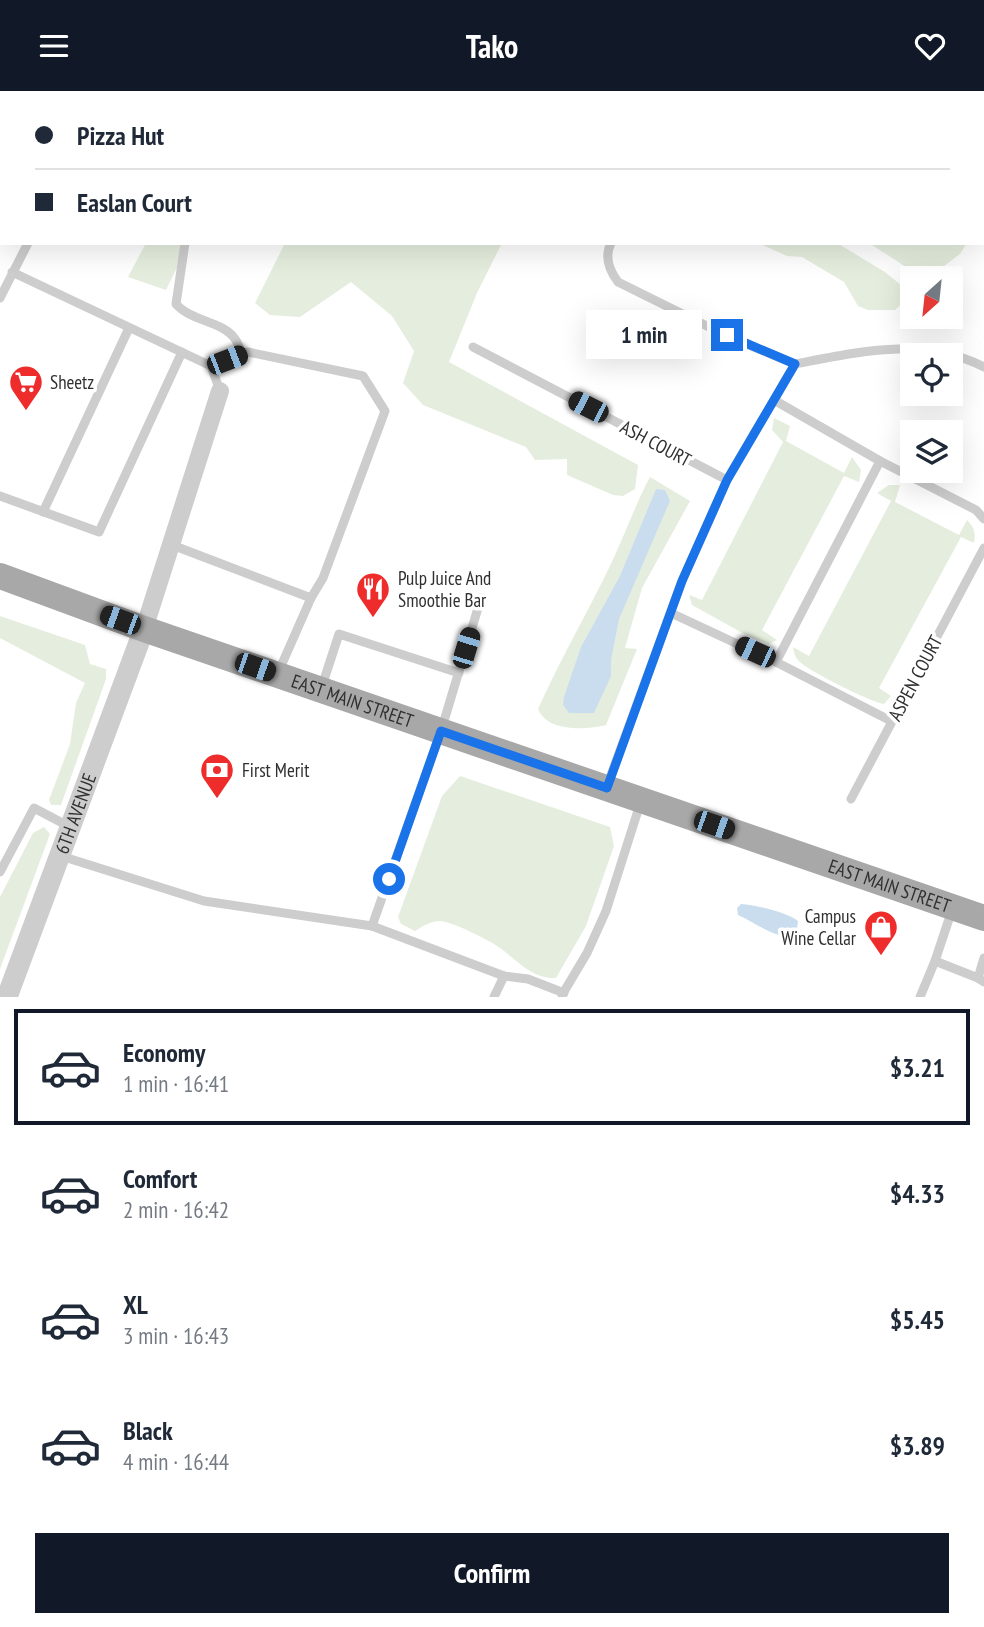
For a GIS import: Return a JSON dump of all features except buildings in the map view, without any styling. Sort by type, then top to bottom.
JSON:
[{"type":"main road","name":"EAST MAIN STREET","points":[[0,576],[144,629],[984,918]]},
{"type":"street","points":[[144,629],[220,391]]},
{"type":"street","name":"6TH AVENUE","points":[[7,997],[144,629]]},
{"type":"lane","points":[[0,298],[27,245]]},
{"type":"lane","points":[[185,245],[176,304],[183,312],[222,328],[234,337],[242,354]]},
{"type":"lane","points":[[611,245],[607,261],[618,282],[705,326],[795,364],[892,348],[915,348],[953,354],[984,367]]},
{"type":"lane","points":[[12,272],[211,366],[220,391]]},
{"type":"lane","points":[[43,512],[129,328]]},
{"type":"lane","name":"ASH COURT","points":[[472,347],[727,480]]},
{"type":"lane","points":[[0,496],[99,532],[182,352]]},
{"type":"lane","points":[[211,366],[248,352],[363,376],[385,411],[323,578],[311,598],[277,675]]},
{"type":"lane","points":[[607,788],[682,581],[727,480],[795,364]]},
{"type":"lane","points":[[774,400],[880,461],[976,510],[984,519]]},
{"type":"lane","points":[[776,662],[880,461]]},
{"type":"lane","points":[[172,545],[311,598]]},
{"type":"lane","name":"ASPEN COURT","points":[[851,799],[984,548]]},
{"type":"lane","points":[[372,926],[441,731],[481,597]]},
{"type":"lane","points":[[671,613],[891,720]]},
{"type":"lane","points":[[321,689],[339,633],[459,673]]},
{"type":"lane","points":[[60,856],[204,901],[372,926],[504,976],[528,979],[563,995],[587,953],[606,911],[641,800]]},
{"type":"lane","points":[[0,872],[34,808],[70,827]]},
{"type":"lane","points":[[920,997],[953,908]]},
{"type":"lane","points":[[935,961],[981,980],[984,958]]},
{"type":"lane","points":[[494,997],[504,976]]},
{"type":"green space","points":[[145,245],[188,245],[166,290],[128,277]]},
{"type":"green space","points":[[284,245],[501,245],[477,293],[449,362],[638,465],[635,489],[623,496],[613,495],[567,475],[567,459],[535,460],[526,447],[423,405],[403,383],[414,351],[392,316],[351,282],[300,317],[270,315],[255,303]]},
{"type":"green space","points":[[762,245],[840,245],[900,284],[900,305],[895,310],[868,310],[858,306],[844,282],[802,257],[787,256]]},
{"type":"green space","points":[[872,245],[966,245],[960,254],[944,266],[904,266]]},
{"type":"green space","points":[[774,418],[790,426],[786,441],[844,473],[852,457],[861,470],[859,482],[844,476],[762,630],[777,640],[769,644],[746,635],[692,605],[689,595],[702,600],[783,442],[772,430]]},
{"type":"green space","points":[[650,477],[690,501],[642,588],[625,648],[637,649],[606,725],[578,728],[550,722],[538,709],[608,570]]},
{"type":"green space","points":[[889,485],[900,485],[895,502],[959,535],[967,520],[975,536],[974,543],[961,537],[879,688],[891,696],[884,704],[806,667],[797,659],[793,647],[809,656],[891,501],[877,493]]},
{"type":"green space","points":[[0,616],[85,645],[90,664],[106,669],[106,679],[61,805],[51,805],[49,800],[70,744],[76,703],[85,683],[0,638]]},
{"type":"green space","points":[[460,776],[610,827],[614,846],[586,926],[556,978],[547,978],[532,972],[495,945],[446,922],[437,921],[415,931],[401,924],[398,917],[442,796]]},
{"type":"green space","points":[[44,827],[50,834],[0,969],[0,897],[33,833]]},
{"type":"water","points":[[656,489],[665,490],[670,501],[619,619],[611,660],[611,676],[594,713],[569,713],[563,705],[564,697],[581,647],[620,576]]},
{"type":"water","points":[[741,904],[786,915],[798,921],[797,929],[793,936],[772,933],[738,915],[737,908]]},
{"type":"place","name":"Sheetz","points":[[26,412]]},
{"type":"place","name":"Pulp Juice And Smoothie Bar","points":[[373,619]]},
{"type":"place","name":"First Merit","points":[[217,800]]},
{"type":"place","name":"Campus Wine Cellar","points":[[881,957]]},
{"type":"route","points":[[389,879],[441,731],[607,788],[682,581],[727,480],[795,364],[727,335]]}]
